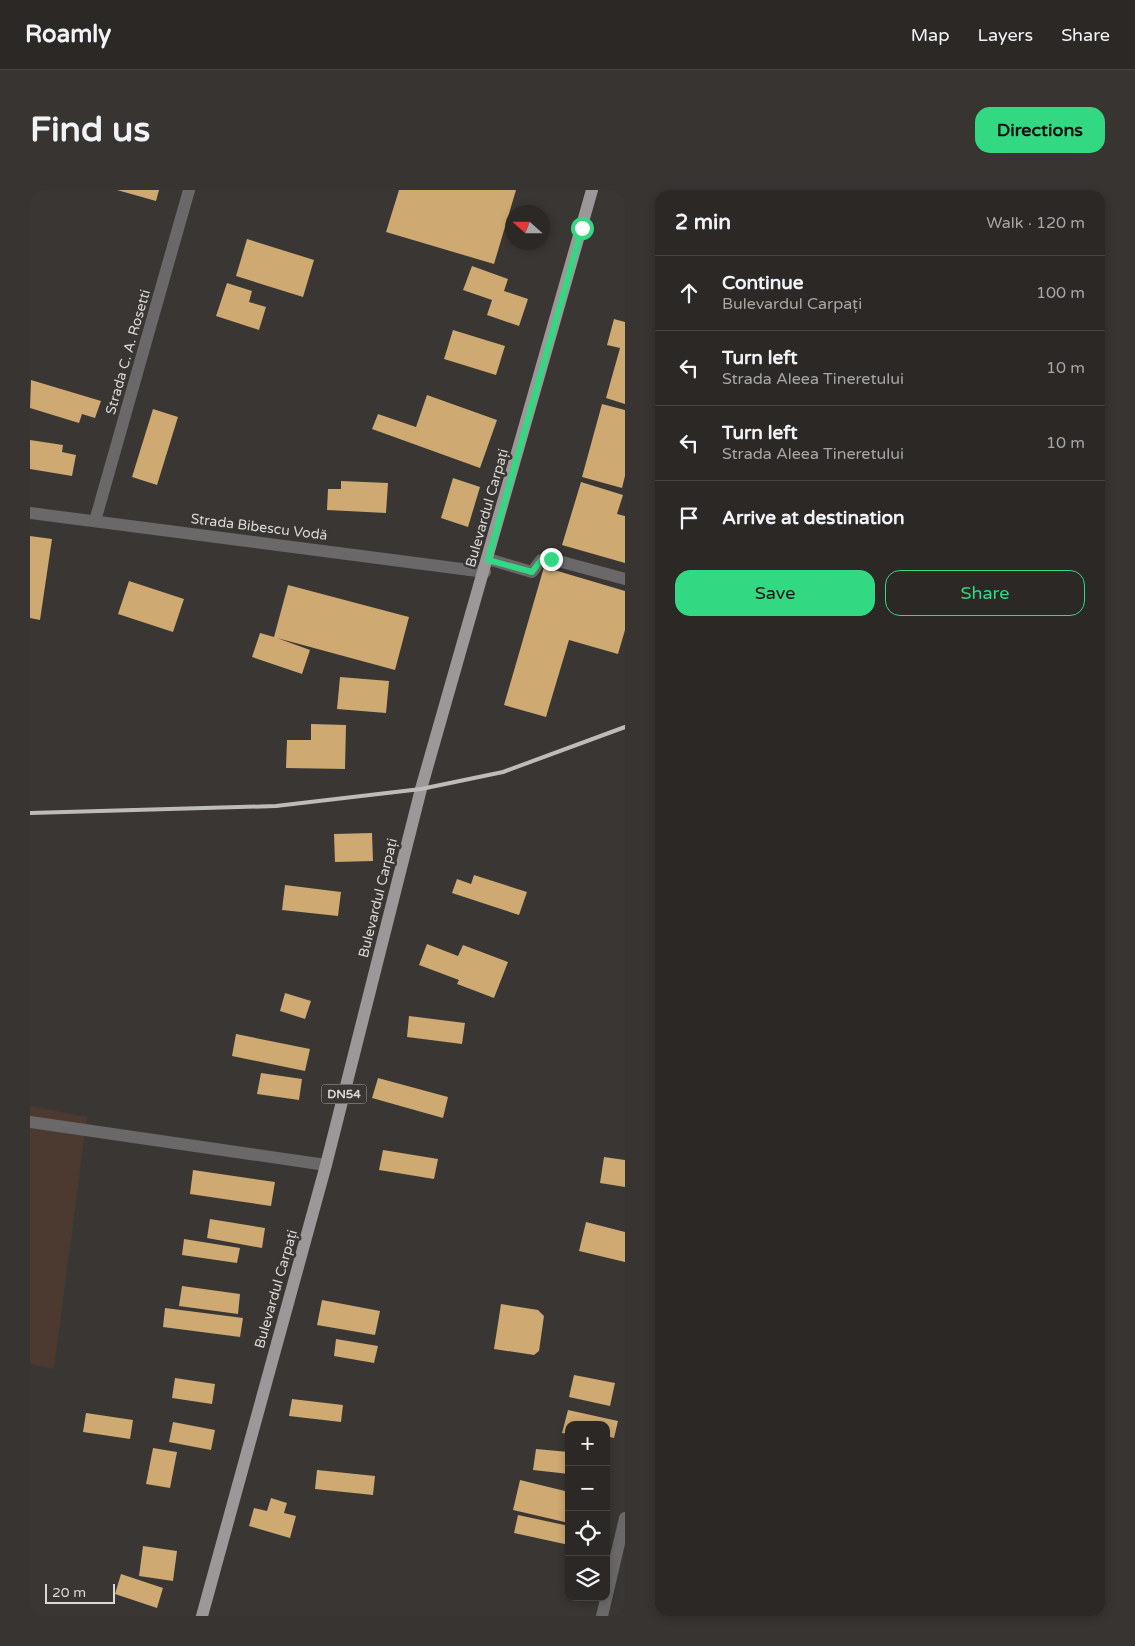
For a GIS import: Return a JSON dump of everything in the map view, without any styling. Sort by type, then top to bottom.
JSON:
[{"type":"main road","name":"Bulevardul Carpați","points":[[202,1616],[326,1165],[421,789],[592,190]]},
{"type":"street","name":"Strada C. A. Rosetti","points":[[95,521],[189,190]]},
{"type":"street","name":"Strada Bibescu Vodă","points":[[30,513],[532,572],[541,560],[551,559],[625,580]]},
{"type":"street","points":[[30,1122],[326,1165]]},
{"type":"street","points":[[602,1616],[625,1518]]},
{"type":"shaded area","points":[[30,1106],[87,1117],[54,1369],[30,1364]]},
{"type":"building","points":[[117,190],[159,190],[156,201]]},
{"type":"building","points":[[399,190],[516,190],[512,205],[505,205],[505,227],[494,264],[386,232]]},
{"type":"building","points":[[247,239],[314,260],[303,297],[236,276]]},
{"type":"building","points":[[472,266],[508,279],[504,291],[528,299],[519,326],[487,315],[492,300],[463,290]]},
{"type":"building","points":[[227,283],[252,291],[249,302],[266,307],[259,330],[216,316]]},
{"type":"building","points":[[614,319],[625,322],[625,404],[606,398],[620,348],[607,345]]},
{"type":"building","points":[[453,330],[505,346],[496,375],[444,359]]},
{"type":"building","points":[[31,380],[101,401],[95,418],[82,414],[79,423],[30,408]]},
{"type":"building","points":[[427,395],[497,420],[480,468],[372,429],[378,414],[416,427]]},
{"type":"building","points":[[602,404],[625,410],[625,476],[622,488],[582,477]]},
{"type":"building","points":[[153,409],[178,417],[157,485],[132,477]]},
{"type":"building","points":[[30,440],[63,445],[62,452],[76,455],[72,476],[30,469]]},
{"type":"building","points":[[453,478],[480,487],[468,527],[441,518]]},
{"type":"building","points":[[341,481],[388,483],[386,513],[327,510],[328,489],[341,489]]},
{"type":"building","points":[[581,482],[623,495],[617,514],[625,516],[625,563],[562,545]]},
{"type":"building","points":[[30,536],[52,539],[40,620],[30,618]]},
{"type":"building","points":[[544,567],[625,591],[625,630],[618,654],[569,640],[546,717],[504,705]]},
{"type":"building","points":[[129,581],[184,599],[173,632],[118,614]]},
{"type":"building","points":[[288,585],[409,617],[395,670],[277,638],[310,650],[302,674],[252,657],[260,633],[274,637]]},
{"type":"building","points":[[340,677],[389,681],[386,713],[337,709]]},
{"type":"building","points":[[311,724],[346,725],[345,769],[286,768],[287,740],[311,740]]},
{"type":"building","points":[[372,833],[373,861],[335,862],[334,834]]},
{"type":"building","points":[[474,875],[527,892],[519,915],[452,893],[457,879],[471,884]]},
{"type":"building","points":[[285,885],[341,892],[338,916],[282,910]]},
{"type":"building","points":[[427,944],[458,956],[463,945],[508,962],[494,998],[457,984],[459,980],[419,965]]},
{"type":"building","points":[[285,993],[311,1001],[305,1019],[280,1011]]},
{"type":"building","points":[[409,1016],[465,1023],[462,1044],[407,1037]]},
{"type":"building","points":[[236,1034],[310,1049],[305,1071],[232,1056]]},
{"type":"building","points":[[261,1073],[302,1079],[299,1100],[257,1094]]},
{"type":"building","points":[[378,1078],[448,1097],[443,1118],[372,1098]]},
{"type":"building","points":[[383,1150],[438,1159],[434,1179],[379,1170]]},
{"type":"building","points":[[604,1157],[625,1160],[625,1187],[600,1183]]},
{"type":"building","points":[[193,1170],[275,1182],[271,1206],[190,1194]]},
{"type":"building","points":[[210,1219],[265,1228],[262,1248],[207,1238]]},
{"type":"building","points":[[586,1222],[625,1232],[625,1262],[579,1251]]},
{"type":"building","points":[[184,1239],[240,1248],[237,1263],[182,1255]]},
{"type":"building","points":[[182,1286],[240,1294],[238,1314],[179,1306]]},
{"type":"building","points":[[322,1300],[380,1311],[375,1335],[317,1325]]},
{"type":"building","points":[[501,1304],[538,1310],[544,1316],[539,1351],[534,1355],[494,1349]]},
{"type":"building","points":[[165,1308],[243,1318],[240,1337],[163,1327]]},
{"type":"building","points":[[336,1339],[378,1346],[374,1363],[334,1356]]},
{"type":"building","points":[[574,1375],[615,1383],[610,1406],[569,1397]]},
{"type":"building","points":[[175,1378],[215,1384],[212,1404],[172,1398]]},
{"type":"building","points":[[292,1399],[343,1405],[341,1422],[289,1416]]},
{"type":"building","points":[[568,1410],[618,1421],[614,1438],[610,1437],[610,1421],[565,1421]]},
{"type":"building","points":[[86,1413],[133,1420],[130,1439],[83,1432]]},
{"type":"building","points":[[173,1422],[215,1430],[211,1450],[169,1442]]},
{"type":"building","points":[[565,1422],[565,1433],[562,1433]]},
{"type":"building","points":[[153,1448],[177,1452],[170,1488],[146,1484]]},
{"type":"building","points":[[536,1449],[565,1452],[565,1474],[533,1470]]},
{"type":"building","points":[[317,1470],[375,1476],[373,1495],[315,1489]]},
{"type":"building","points":[[520,1480],[565,1491],[565,1522],[513,1510]]},
{"type":"building","points":[[271,1498],[287,1503],[284,1513],[296,1516],[290,1538],[249,1526],[254,1508],[267,1511]]},
{"type":"building","points":[[518,1515],[565,1525],[565,1544],[514,1533]]},
{"type":"building","points":[[143,1546],[177,1551],[173,1581],[139,1576]]},
{"type":"building","points":[[121,1574],[163,1588],[157,1608],[115,1594]]},
{"type":"railway","points":[[30,813],[276,806],[421,789],[503,772],[625,727]]},
{"type":"route","points":[[551,559],[541,560],[532,572],[488,560],[582,228]]}]
